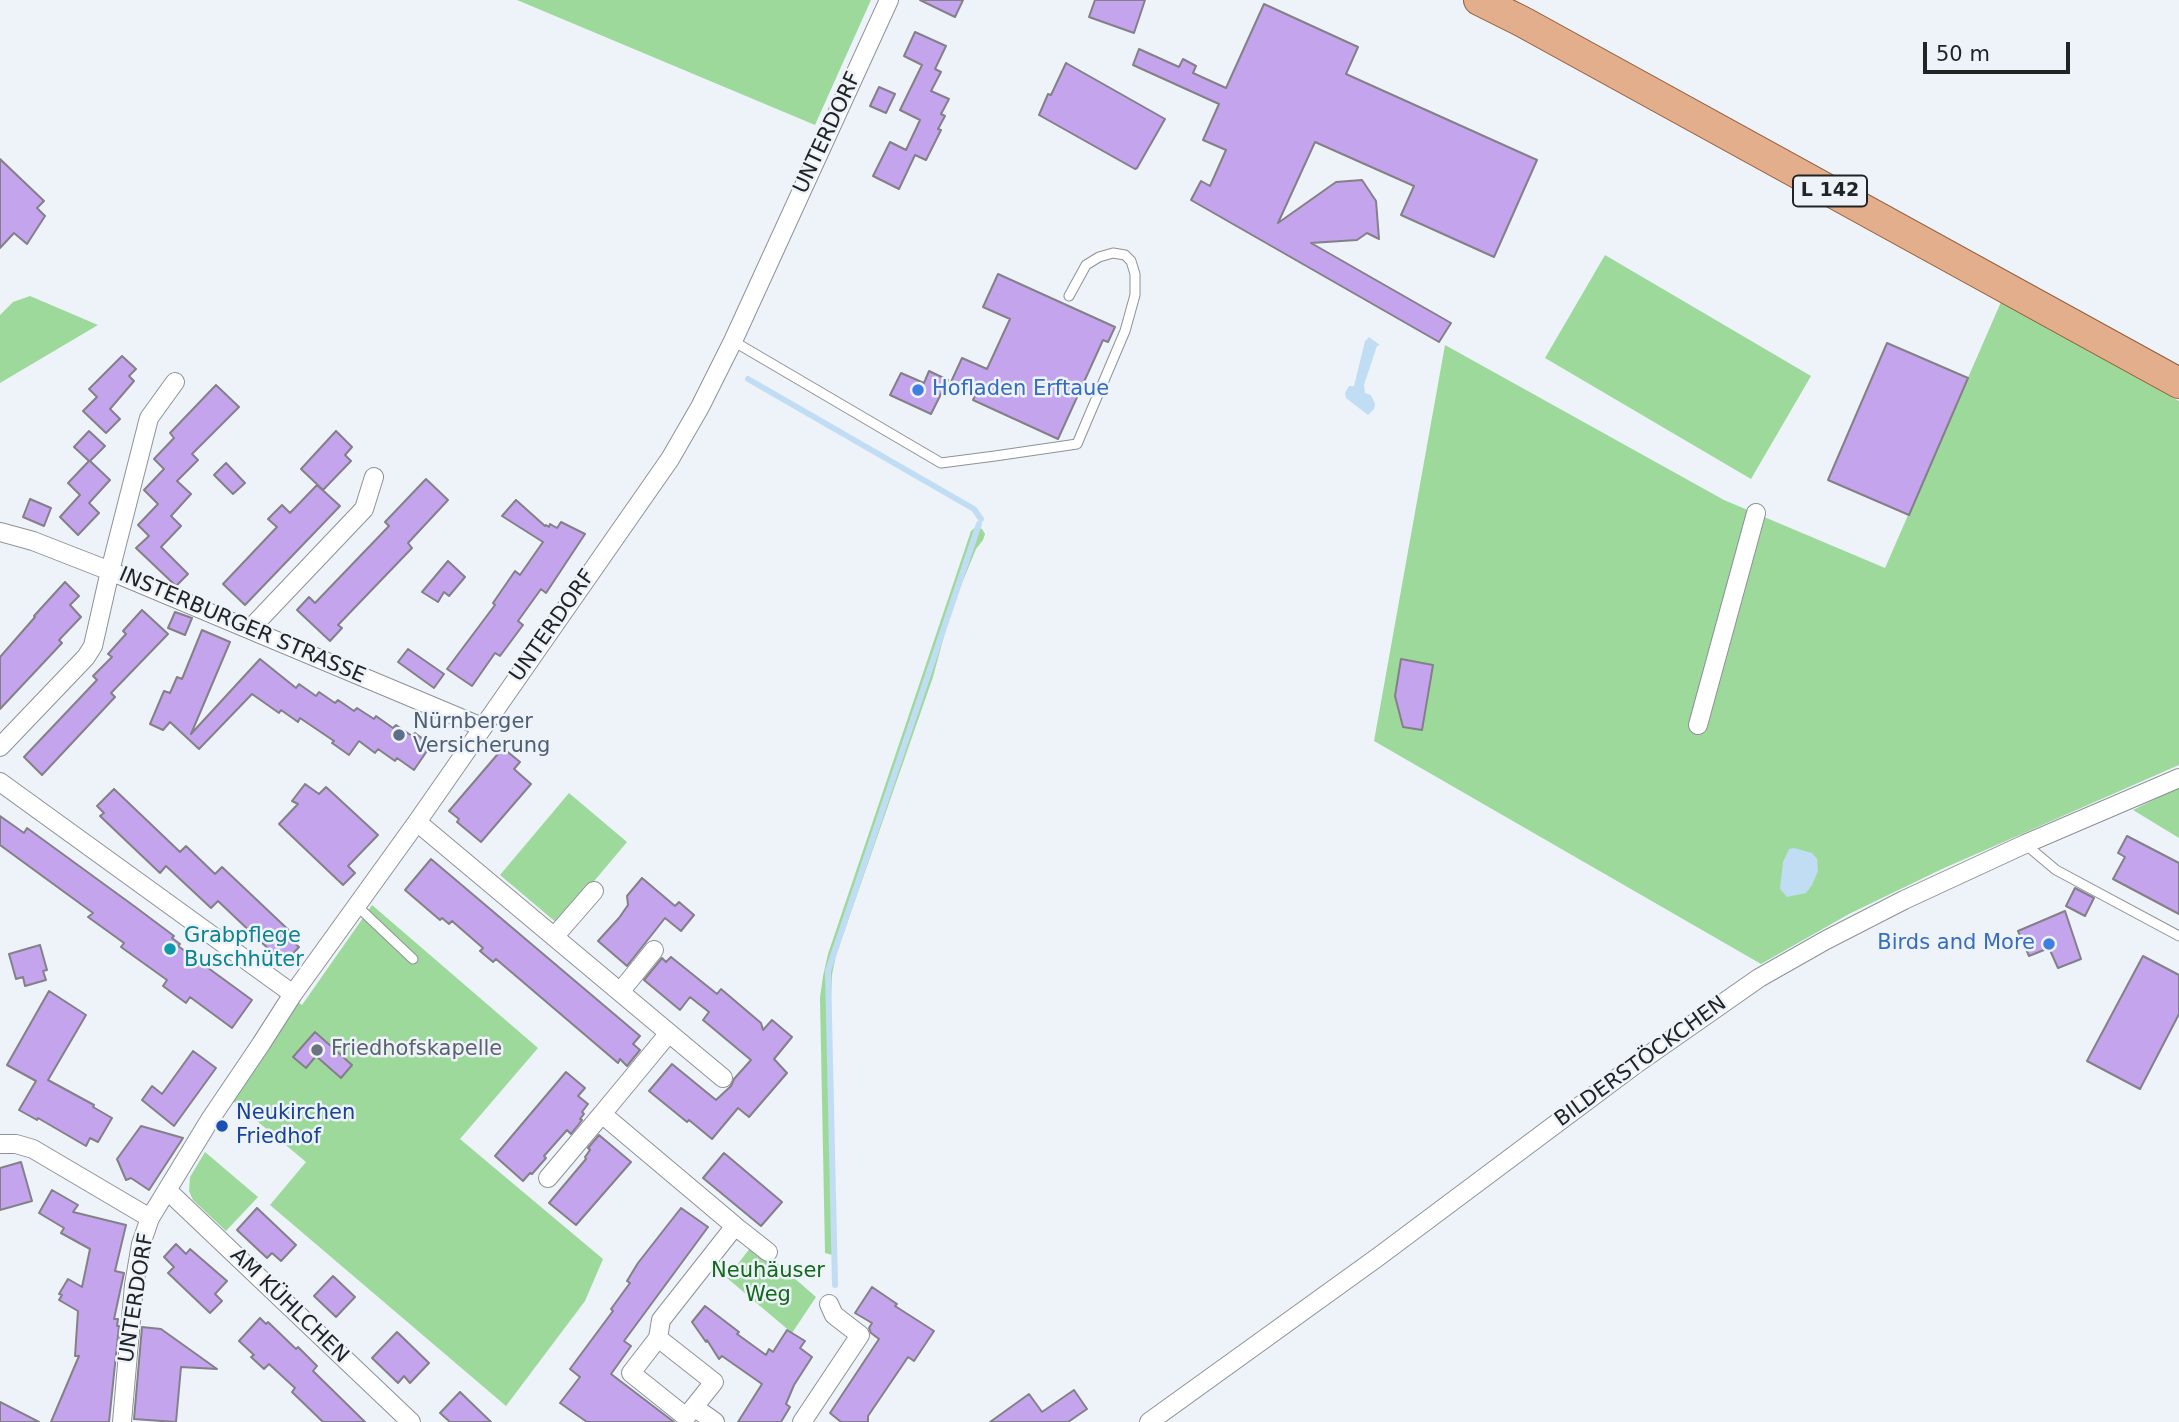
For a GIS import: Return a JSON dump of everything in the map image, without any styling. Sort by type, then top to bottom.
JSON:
[{"type":"main road","name":"L 142","points":[[1479,0],[2179,383]]},
{"type":"street","name":"UNTERDORF","points":[[122,1422],[134,1285],[141,1244],[150,1218],[293,994],[417,822],[670,459],[701,407],[733,341],[889,0]]},
{"type":"street","points":[[0,747],[86,657],[93,646],[149,418],[175,382]]},
{"type":"street","points":[[250,629],[364,509],[374,477]]},
{"type":"street","points":[[1698,725],[1756,513]]},
{"type":"street","name":"INSTERBURGER STRASSE","points":[[0,532],[23,537],[110,570],[482,727]]},
{"type":"street","name":"BILDERSTÖCKCHEN","points":[[1149,1422],[1738,991],[1865,919],[2025,844],[2179,778]]},
{"type":"street","points":[[0,782],[293,994]]},
{"type":"street","points":[[417,822],[723,1078]]},
{"type":"street","points":[[554,937],[594,891]]},
{"type":"street","points":[[620,992],[654,950]]},
{"type":"street","points":[[548,1178],[669,1033]]},
{"type":"street","points":[[602,1114],[768,1252]]},
{"type":"street","points":[[0,1144],[16,1144],[33,1149],[150,1218]]},
{"type":"street","name":"AM KÜHLCHEN","points":[[167,1190],[411,1422]]},
{"type":"street","points":[[658,1338],[713,1382],[686,1417],[631,1373],[658,1338],[661,1320],[735,1226]]},
{"type":"street","points":[[802,1422],[860,1335],[834,1315],[830,1304]]},
{"type":"street","points":[[694,1407],[715,1422]]},
{"type":"lane","points":[[733,341],[941,463],[995,456],[1077,444],[1125,331],[1135,295],[1132,261],[1125,255],[1112,253],[1093,261],[1086,265],[1069,296]]},
{"type":"lane","points":[[2025,844],[2056,870],[2179,936]]},
{"type":"lane","points":[[357,906],[414,959]]},
{"type":"green space","points":[[517,0],[871,0],[815,125]]},
{"type":"green space","points":[[1605,255],[1811,376],[1751,479],[1545,358]]},
{"type":"green space","points":[[30,296],[98,325],[0,383],[0,315],[13,302]]},
{"type":"green space","points":[[2001,302],[2179,401],[2179,765],[1942,869],[1849,914],[1761,964],[1374,741],[1445,345],[1724,500],[1885,568]]},
{"type":"green space","points":[[977,526],[985,534],[951,610],[933,677],[836,955],[832,975],[836,1256],[825,1253],[820,998],[823,976],[828,954],[971,531]]},
{"type":"green space","points":[[2179,787],[2179,838],[2133,810]]},
{"type":"green space","points":[[569,793],[627,842],[558,924],[500,875]]},
{"type":"green space","points":[[372,905],[538,1048],[460,1139],[603,1259],[585,1301],[506,1406],[270,1205],[306,1162],[233,1101],[298,1002],[302,1005]]},
{"type":"green space","points":[[205,1152],[258,1197],[226,1231],[193,1200],[189,1191],[190,1177]]},
{"type":"green space","name":"Neuhäuser Weg","points":[[754,1243],[816,1297],[792,1333],[727,1278]]},
{"type":"water","points":[[1369,337],[1380,345],[1377,346],[1364,385],[1365,393],[1371,395],[1375,404],[1368,415],[1346,398],[1345,393],[1349,386],[1354,386],[1365,341]]},
{"type":"water","points":[[1789,849],[1812,853],[1817,859],[1818,871],[1806,893],[1787,897],[1780,889],[1783,862]]},
{"type":"building","points":[[920,0],[963,0],[955,17]]},
{"type":"building","points":[[1095,0],[1145,0],[1134,33],[1089,17]]},
{"type":"building","points":[[1264,4],[1358,47],[1346,74],[1537,160],[1494,257],[1401,215],[1414,186],[1315,142],[1278,223],[1336,182],[1362,180],[1376,201],[1379,239],[1367,233],[1357,240],[1311,243],[1451,323],[1439,342],[1191,200],[1201,181],[1210,186],[1226,150],[1203,140],[1219,104],[1133,65],[1139,49],[1179,67],[1183,59],[1196,66],[1193,73],[1226,88]]},
{"type":"building","points":[[915,32],[946,46],[935,69],[941,72],[931,91],[949,99],[941,114],[945,116],[938,129],[941,130],[926,160],[915,155],[899,189],[873,176],[890,142],[906,150],[920,120],[900,110],[922,65],[904,56]]},
{"type":"building","points":[[1066,63],[1165,119],[1137,168],[1039,115]]},
{"type":"building","points":[[879,87],[895,94],[886,113],[870,106]]},
{"type":"building","points":[[0,159],[44,201],[37,208],[45,216],[27,244],[14,233],[0,248]]},
{"type":"building","points":[[998,274],[1115,327],[1108,342],[1103,340],[1058,439],[973,400],[976,393],[951,382],[962,358],[987,369],[1010,319],[983,307]]},
{"type":"building","points":[[1887,343],[1968,378],[1909,515],[1828,480]]},
{"type":"building","points":[[122,356],[136,369],[129,376],[134,381],[110,409],[120,419],[106,433],[83,411],[97,397],[89,389]]},
{"type":"building","name":"Hofladen Erftaue","points":[[929,371],[948,380],[931,414],[890,395],[901,373],[924,383]]},
{"type":"building","points":[[216,385],[239,407],[192,454],[198,460],[177,481],[191,494],[171,516],[181,526],[161,547],[188,574],[176,586],[136,548],[149,536],[138,525],[158,504],[144,490],[164,469],[154,459],[174,438],[170,433]]},
{"type":"building","points":[[89,431],[105,446],[90,461],[110,480],[89,503],[99,513],[78,535],[60,517],[80,495],[68,483],[89,461],[74,447]]},
{"type":"building","points":[[336,431],[352,447],[345,455],[351,461],[323,490],[301,469]]},
{"type":"building","points":[[226,463],[245,483],[233,494],[214,475]]},
{"type":"building","points":[[426,479],[448,500],[408,543],[412,548],[338,625],[342,628],[330,641],[297,610],[309,597],[315,603],[389,526],[385,522]]},
{"type":"building","points":[[317,485],[340,506],[245,605],[223,584],[277,527],[268,519],[282,505],[290,513]]},
{"type":"building","points":[[30,499],[51,508],[44,526],[23,517]]},
{"type":"building","points":[[516,500],[545,526],[549,527],[550,524],[557,528],[561,522],[585,534],[546,593],[541,589],[518,621],[523,625],[500,656],[495,653],[472,686],[447,669],[495,605],[493,603],[515,571],[520,575],[543,542],[502,516]]},
{"type":"building","points":[[448,561],[465,577],[449,596],[444,592],[438,602],[422,592]]},
{"type":"building","points":[[65,582],[79,596],[70,605],[81,617],[59,640],[62,643],[0,709],[0,657]]},
{"type":"building","points":[[142,610],[168,634],[111,693],[115,697],[42,775],[24,757],[97,680],[93,676],[112,657],[108,654],[126,634],[123,631]]},
{"type":"building","points":[[175,612],[192,618],[185,635],[168,628]]},
{"type":"building","points":[[202,630],[230,642],[191,734],[260,659],[296,688],[299,684],[316,696],[319,692],[354,711],[357,708],[374,719],[376,716],[393,728],[396,725],[412,736],[415,733],[431,745],[414,770],[378,749],[375,753],[359,741],[349,755],[332,743],[334,741],[300,718],[298,722],[281,710],[279,713],[252,694],[199,749],[170,722],[163,730],[150,724],[164,691],[170,693],[177,677],[182,679]]},
{"type":"building","points":[[408,649],[444,674],[434,688],[398,662]]},
{"type":"building","points":[[1401,659],[1433,665],[1422,730],[1403,727],[1395,696]]},
{"type":"building","points":[[503,748],[520,762],[514,769],[531,784],[481,842],[457,822],[459,819],[449,811]]},
{"type":"building","points":[[305,784],[319,794],[326,787],[378,835],[348,866],[355,873],[343,885],[279,824],[298,804],[292,801]]},
{"type":"building","points":[[114,789],[180,852],[186,846],[215,874],[222,867],[296,937],[292,941],[299,947],[288,959],[281,953],[277,957],[218,901],[211,908],[166,866],[160,873],[100,816],[104,813],[97,806]]},
{"type":"building","points":[[0,816],[24,833],[27,828],[134,906],[174,936],[172,938],[180,944],[178,946],[252,1000],[232,1028],[190,997],[186,1003],[163,986],[167,980],[121,947],[124,943],[88,917],[93,913],[0,845]]},
{"type":"building","points":[[2127,836],[2179,863],[2179,914],[2113,879],[2125,857],[2118,853]]},
{"type":"building","points":[[431,859],[640,1036],[633,1044],[640,1050],[627,1066],[620,1059],[618,1063],[496,959],[493,962],[480,951],[483,948],[452,921],[449,924],[442,918],[440,920],[405,890]]},
{"type":"building","points":[[642,878],[675,906],[679,902],[694,915],[681,931],[665,918],[627,966],[598,941],[619,918],[628,905],[627,896]]},
{"type":"building","points":[[2075,888],[2094,898],[2085,916],[2066,906]]},
{"type":"building","name":"Birds and More","points":[[2065,911],[2081,959],[2058,968],[2049,948],[2029,956],[2018,931]]},
{"type":"building","points":[[40,945],[47,970],[43,971],[46,980],[25,986],[23,977],[16,979],[9,954]]},
{"type":"building","points":[[2143,956],[2179,975],[2179,1014],[2140,1089],[2087,1061]]},
{"type":"building","points":[[671,957],[717,994],[721,989],[761,1023],[763,1030],[772,1020],[792,1037],[774,1059],[787,1073],[749,1117],[738,1108],[712,1139],[649,1091],[672,1064],[716,1100],[751,1060],[703,1020],[709,1012],[690,997],[680,1010],[644,980],[662,958],[666,962]]},
{"type":"building","points":[[49,991],[86,1015],[48,1080],[112,1118],[98,1142],[90,1138],[86,1146],[19,1110],[36,1081],[7,1065]]},
{"type":"building","name":"Friedhofskapelle","points":[[315,1032],[352,1065],[341,1078],[316,1056],[306,1068],[293,1057]]},
{"type":"building","points":[[193,1051],[216,1068],[174,1126],[142,1100],[152,1086],[162,1094]]},
{"type":"building","points":[[566,1072],[585,1088],[578,1096],[588,1104],[582,1112],[582,1120],[571,1134],[567,1130],[544,1156],[546,1158],[523,1181],[495,1156]]},
{"type":"building","points":[[141,1126],[183,1138],[149,1190],[131,1178],[126,1180],[117,1159]]},
{"type":"building","points":[[599,1135],[631,1162],[576,1225],[549,1203],[586,1159],[590,1150],[588,1148]]},
{"type":"building","points":[[724,1153],[782,1202],[761,1226],[703,1178]]},
{"type":"building","points":[[21,1162],[32,1201],[0,1210],[0,1168]]},
{"type":"building","points":[[52,1190],[78,1205],[73,1212],[126,1225],[115,1271],[124,1273],[114,1319],[118,1319],[119,1326],[109,1422],[51,1422],[79,1356],[75,1356],[78,1311],[59,1300],[62,1295],[59,1294],[68,1279],[82,1287],[90,1249],[61,1233],[64,1228],[39,1213]]},
{"type":"building","points":[[257,1208],[296,1245],[281,1261],[272,1253],[267,1258],[237,1230]]},
{"type":"building","points":[[681,1208],[708,1227],[624,1341],[631,1346],[611,1374],[674,1422],[587,1422],[560,1403],[580,1377],[570,1369],[613,1311],[611,1309],[630,1283],[627,1281],[638,1263]]},
{"type":"building","points":[[176,1244],[186,1254],[190,1249],[227,1281],[215,1294],[222,1301],[210,1313],[168,1273],[174,1267],[164,1257]]},
{"type":"building","points":[[333,1276],[355,1297],[336,1317],[314,1296]]},
{"type":"building","points":[[872,1287],[897,1304],[895,1306],[934,1331],[914,1361],[908,1357],[868,1416],[868,1422],[841,1422],[830,1413],[879,1339],[871,1333],[869,1328],[872,1323],[855,1313]]},
{"type":"building","points":[[705,1306],[766,1355],[769,1349],[773,1352],[787,1330],[805,1341],[800,1348],[812,1357],[794,1385],[786,1404],[790,1407],[781,1422],[738,1422],[762,1384],[722,1356],[719,1359],[707,1340],[706,1342],[692,1322]]},
{"type":"building","points":[[260,1318],[266,1324],[268,1322],[296,1349],[298,1347],[317,1366],[313,1371],[365,1422],[323,1422],[292,1392],[295,1388],[269,1364],[264,1369],[251,1357],[254,1355],[239,1341]]},
{"type":"building","points":[[142,1327],[161,1329],[217,1369],[181,1367],[176,1422],[134,1419]]},
{"type":"building","points":[[397,1332],[429,1363],[410,1383],[404,1376],[398,1383],[372,1358]]},
{"type":"building","points":[[1074,1390],[1087,1409],[1068,1422],[990,1422],[1029,1394],[1042,1412]]},
{"type":"building","points":[[460,1392],[491,1422],[450,1422],[440,1413]]},
{"type":"building","points":[[0,1402],[39,1422],[0,1422]]},
{"type":"waterway","points":[[748,379],[974,509],[981,519]]},
{"type":"waterway","points":[[835,1285],[828,971],[979,524]]},
{"type":"place","name":"Hofladen Erftaue","points":[[918,390]]},
{"type":"place","name":"Nürnberger Versicherung","points":[[399,735]]},
{"type":"place","name":"Birds and More","points":[[2049,944]]},
{"type":"place","name":"Grabpflege Buschhüter","points":[[170,949]]},
{"type":"place","name":"Friedhofskapelle","points":[[317,1050]]},
{"type":"place","name":"Neukirchen Friedhof","points":[[222,1126]]}]
